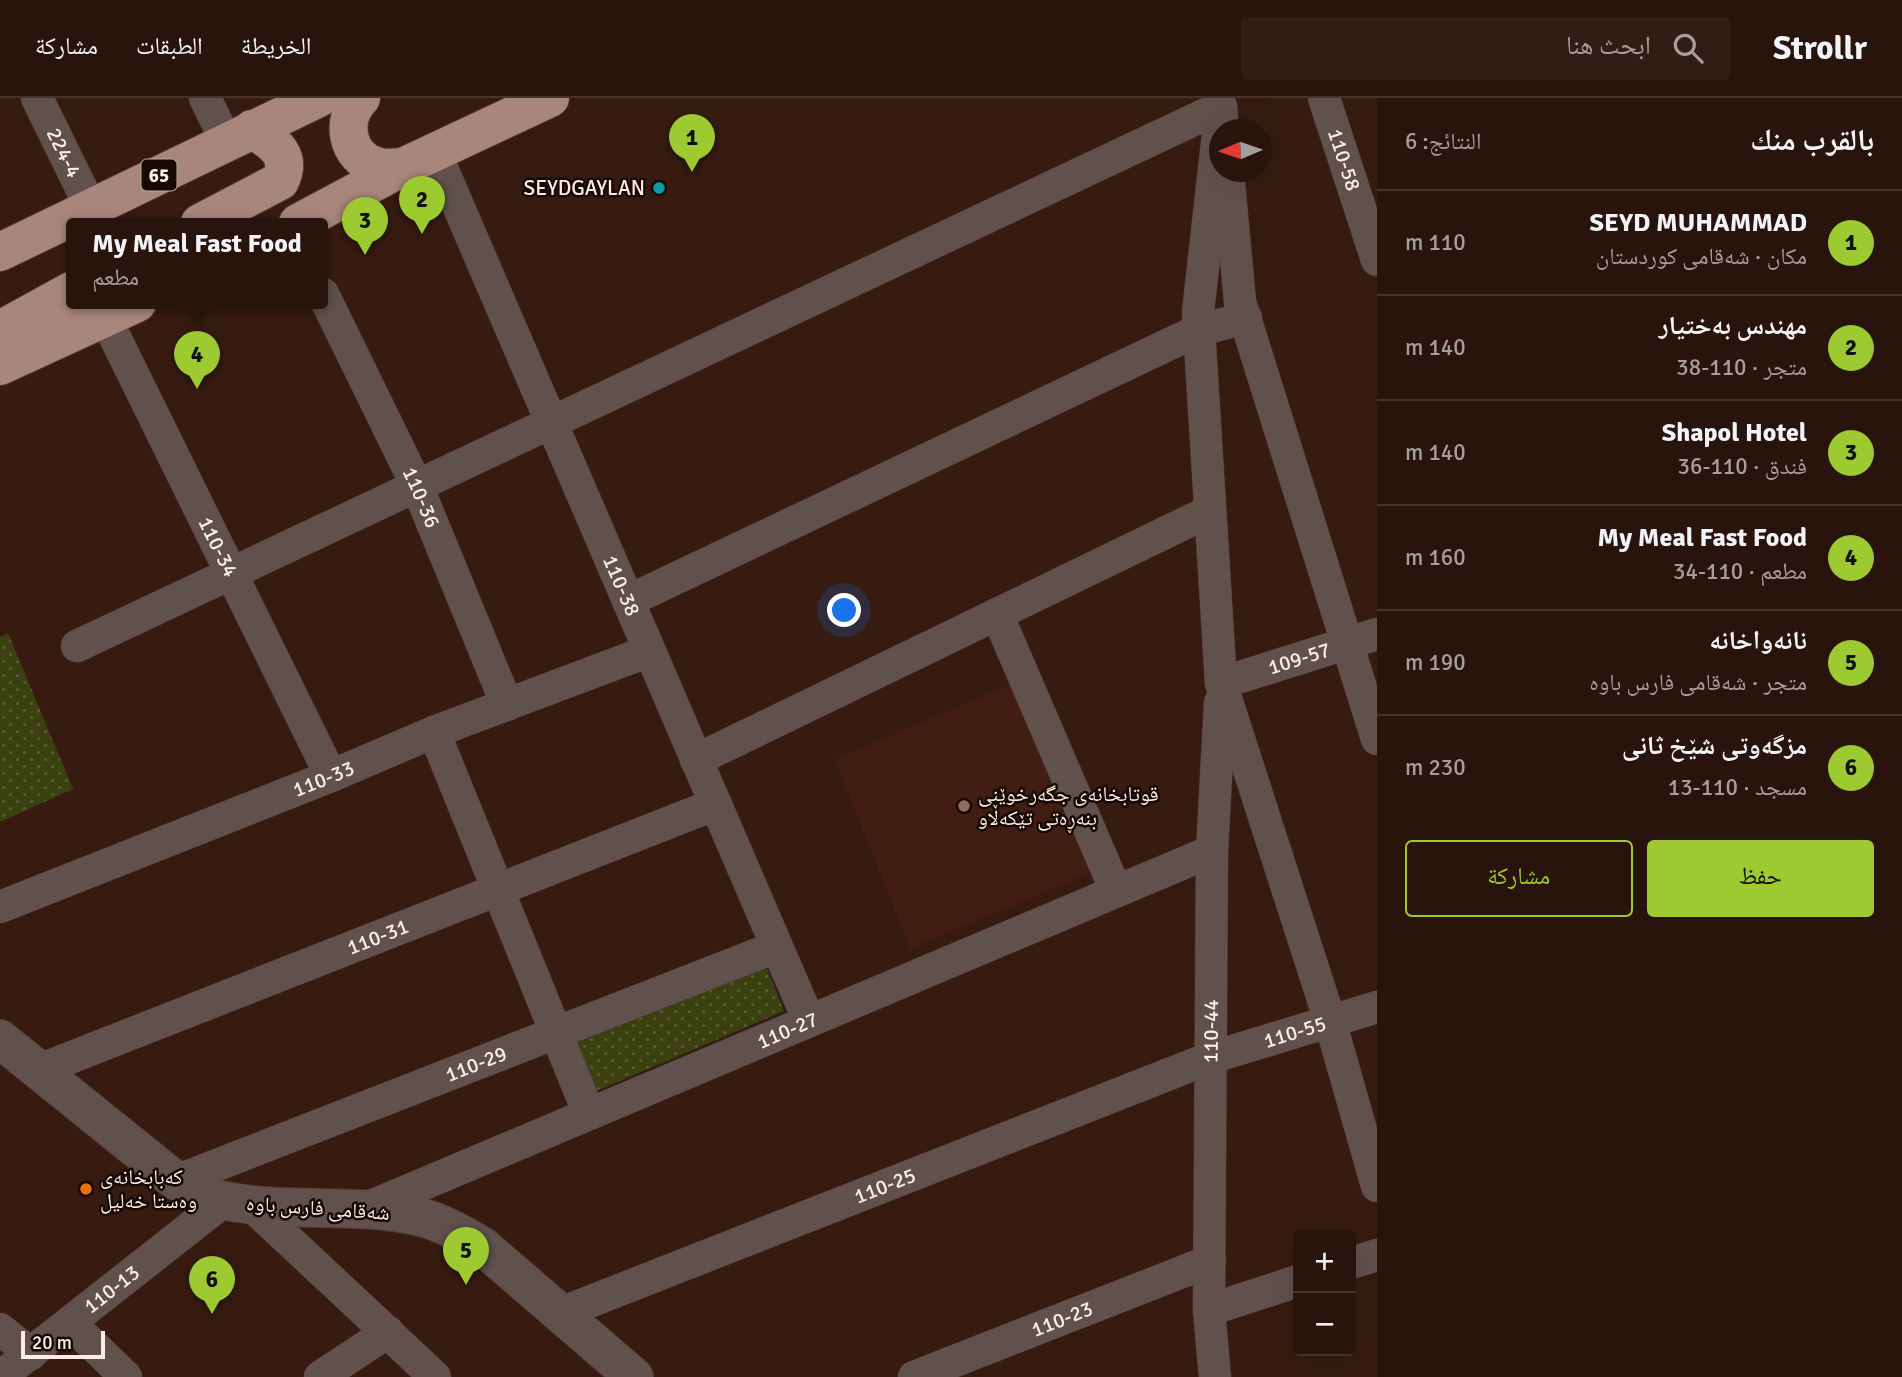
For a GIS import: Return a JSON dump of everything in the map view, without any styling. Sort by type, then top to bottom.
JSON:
[{"type":"highway","name":"65","points":[[71,218],[319,98]]},
{"type":"highway","points":[[361,98],[351,111],[348,124],[354,149],[362,159],[385,168],[419,160]]},
{"type":"highway","points":[[308,218],[419,160],[550,98]]},
{"type":"highway","points":[[210,218],[280,181],[285,169],[282,156],[273,143],[240,136]]},
{"type":"highway","name":"65","points":[[0,253],[66,220]]},
{"type":"highway","points":[[0,330],[66,294]]},
{"type":"highway","points":[[0,366],[122,311]]},
{"type":"street","name":"224-4","points":[[37,98],[91,208]]},
{"type":"street","points":[[205,98],[240,136]]},
{"type":"street","name":"110-58","points":[[1324,98],[1377,260]]},
{"type":"street","points":[[1222,112],[1198,312],[1221,683],[1329,1021],[1377,1186]]},
{"type":"street","points":[[77,646],[1222,112]]},
{"type":"street","name":"110-38","points":[[419,160],[551,423],[809,1021]]},
{"type":"street","points":[[1229,182],[1241,302],[1362,639],[1377,739]]},
{"type":"street","points":[[1358,201],[1377,237]]},
{"type":"street","name":"110-36","points":[[328,305],[417,486],[507,705]]},
{"type":"street","name":"110-34","points":[[122,311],[230,574],[331,776]]},
{"type":"street","points":[[628,601],[1199,330],[1246,318]]},
{"type":"street","points":[[696,760],[1210,511]]},
{"type":"street","points":[[998,614],[1116,891]]},
{"type":"street","name":"109-57","points":[[1221,683],[1362,639]]},
{"type":"street","name":"110-33","points":[[0,908],[434,732],[649,651]]},
{"type":"street","name":"110-44","points":[[1215,1377],[1209,1310],[1210,1058],[1212,851],[1221,683]]},
{"type":"street","points":[[434,732],[589,1114]]},
{"type":"street","name":"110-31","points":[[39,1070],[716,804]]},
{"type":"street","name":"110-27","points":[[362,1210],[1212,851]]},
{"type":"street","name":"110-29","points":[[176,1181],[776,947]]},
{"type":"street","name":"110-55","points":[[1210,1058],[1377,1007]]},
{"type":"street","name":"شەقامی فارس باوە","points":[[0,1039],[176,1181],[237,1203],[394,1212],[455,1230],[482,1246],[634,1377]]},
{"type":"street","name":"110-25","points":[[561,1313],[1210,1058]]},
{"type":"street","points":[[237,1203],[388,1332],[435,1377]]},
{"type":"street","name":"110-13","points":[[0,1377],[70,1323],[237,1203]]},
{"type":"street","points":[[1356,1262],[1377,1255]]},
{"type":"street","name":"110-23","points":[[914,1377],[1210,1261]]},
{"type":"street","points":[[1209,1310],[1293,1283]]},
{"type":"street","points":[[70,1323],[127,1377]]},
{"type":"street","points":[[0,1329],[31,1354]]},
{"type":"street","points":[[320,1377],[388,1332]]},
{"type":"shaded area","name":"قوتابخانەی جگەرخوێنی بنەڕەتی تێکەڵاو","points":[[1023,679],[1102,868],[910,948],[835,759]]},
{"type":"green space","points":[[8,633],[73,789],[0,822],[0,637]]},
{"type":"green space","points":[[766,966],[784,1011],[596,1091],[576,1041]]},
{"type":"place","name":"SEYD MUHAMMAD","points":[[692,172]]},
{"type":"place","name":"SEYDGAYLAN","points":[[659,188]]},
{"type":"place","name":"مهندس بەختیار","points":[[422,234]]},
{"type":"place","name":"Shapol Hotel","points":[[365,255]]},
{"type":"place","name":"My Meal Fast Food","points":[[197,389]]},
{"type":"place","name":"قوتابخانەی جگەرخوێنی بنەڕەتی تێکەڵاو","points":[[964,806]]},
{"type":"place","name":"کەبابخانەی وەستا خەلیل","points":[[86,1189]]},
{"type":"place","name":"نانەواخانە","points":[[466,1285]]},
{"type":"place","name":"مزگەوتی شێخ ثانی","points":[[212,1314]]}]
